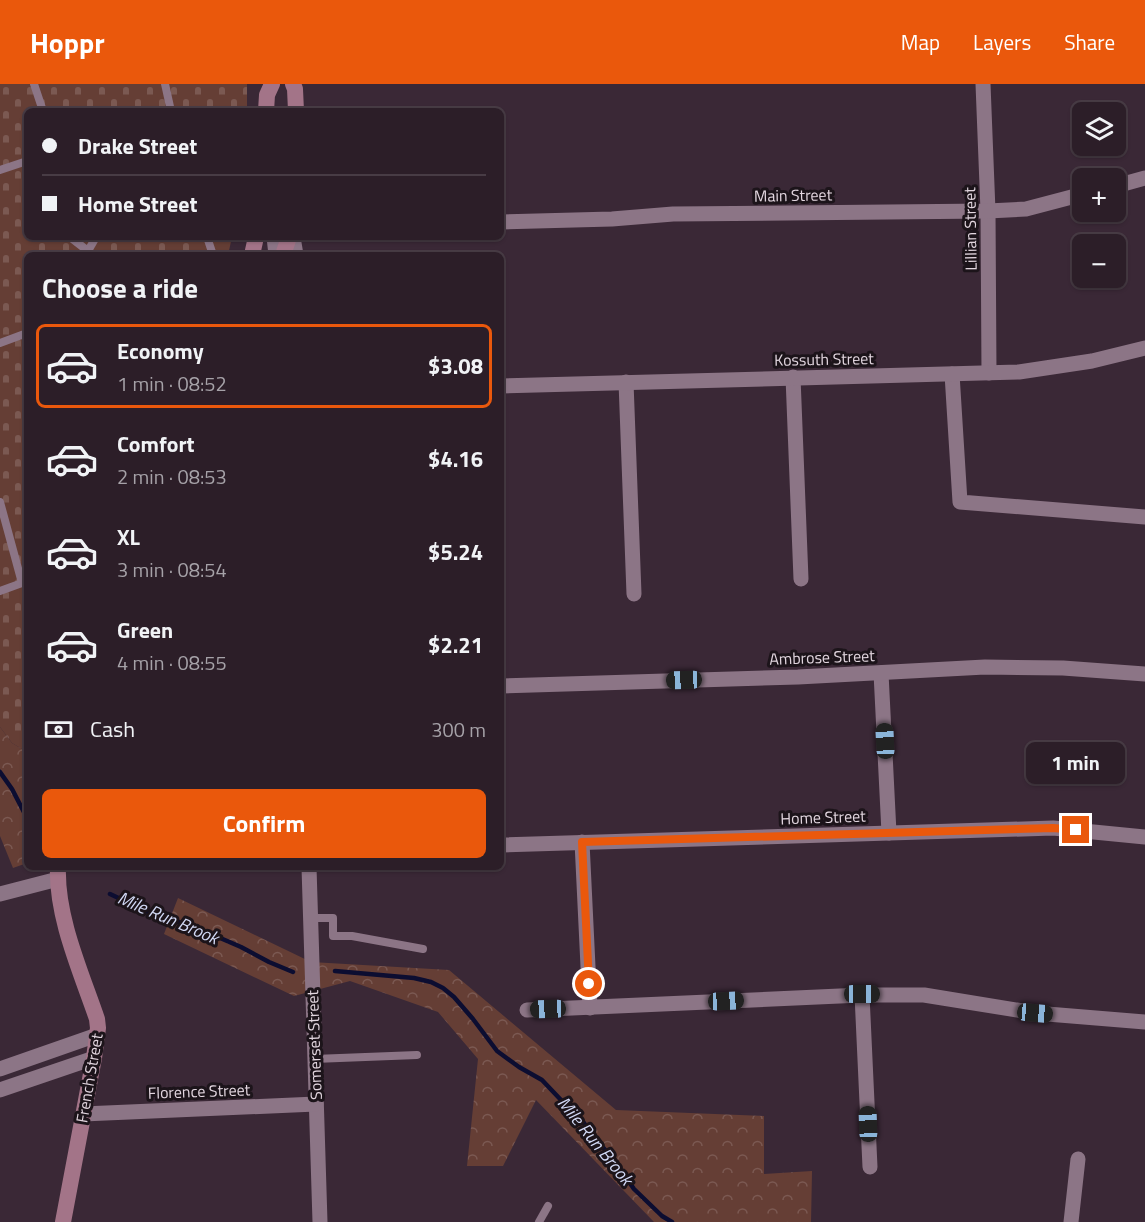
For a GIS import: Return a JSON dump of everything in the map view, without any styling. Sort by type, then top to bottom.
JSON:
[{"type":"main road","points":[[267,108],[267,95],[272,84]]},
{"type":"main road","points":[[293,84],[296,108]]},
{"type":"main road","name":"French Street","points":[[58,873],[64,919],[97,1019],[94,1058],[63,1222]]},
{"type":"street","name":"Lillian Street","points":[[983,84],[988,211],[989,373]]},
{"type":"street","points":[[1126,183],[1145,178]]},
{"type":"street","name":"Main Street","points":[[504,222],[612,219],[673,214],[988,211],[1026,209],[1072,197]]},
{"type":"street","name":"Kossuth Street","points":[[504,386],[1019,372],[1092,361],[1145,348]]},
{"type":"street","points":[[952,374],[960,502],[1145,517]]},
{"type":"street","points":[[794,377],[801,579]]},
{"type":"street","points":[[626,382],[634,594]]},
{"type":"street","name":"Ambrose Street","points":[[504,686],[881,673],[985,667],[1063,668],[1145,674]]},
{"type":"street","points":[[881,673],[889,833]]},
{"type":"street","name":"Home Street","points":[[504,845],[1053,828],[1145,837]]},
{"type":"street","points":[[582,842],[590,1008]]},
{"type":"street","name":"Somerset Street","points":[[309,870],[320,1222]]},
{"type":"street","points":[[0,894],[58,873]]},
{"type":"street","points":[[862,994],[870,1167]]},
{"type":"street","points":[[527,1010],[862,994],[924,995],[1035,1013],[1145,1022]]},
{"type":"street","points":[[0,1069],[97,1035]]},
{"type":"street","points":[[0,1090],[94,1058]]},
{"type":"street","name":"Florence Street","points":[[83,1114],[316,1104]]},
{"type":"street","points":[[1071,1222],[1078,1159]]},
{"type":"lane","points":[[34,84],[41,108]]},
{"type":"lane","points":[[165,84],[170,108]]},
{"type":"lane","points":[[0,170],[24,162]]},
{"type":"lane","points":[[74,240],[88,252]]},
{"type":"lane","points":[[0,343],[24,334]]},
{"type":"lane","points":[[0,502],[24,579]]},
{"type":"lane","points":[[0,591],[24,582]]},
{"type":"lane","points":[[310,918],[333,918],[333,936],[352,936],[423,949]]},
{"type":"lane","points":[[314,1059],[417,1054]]},
{"type":"lane","points":[[539,1222],[548,1206]]},
{"type":"green space","points":[[0,84],[247,84],[247,108],[24,108],[24,240],[231,240],[229,252],[24,252],[24,750],[12,743],[0,727]]},
{"type":"green space","points":[[0,727],[12,743],[24,750],[24,864],[13,868],[0,836]]},
{"type":"green space","points":[[178,898],[311,962],[449,970],[616,1110],[764,1116],[764,1174],[812,1171],[811,1222],[654,1222],[536,1100],[503,1166],[467,1166],[478,1059],[438,1012],[350,981],[294,996],[164,934]]},
{"type":"waterway","name":"Mile Run Brook","points":[[0,772],[24,812]]},
{"type":"waterway","name":"Mile Run Brook","points":[[110,894],[146,911],[204,931],[293,972]]},
{"type":"waterway","name":"Mile Run Brook","points":[[335,971],[414,978],[443,988],[473,1019],[497,1051],[542,1080],[575,1111],[634,1189],[662,1216],[672,1222]]},
{"type":"route","points":[[589,984],[582,842],[1053,828],[1076,830]]}]
